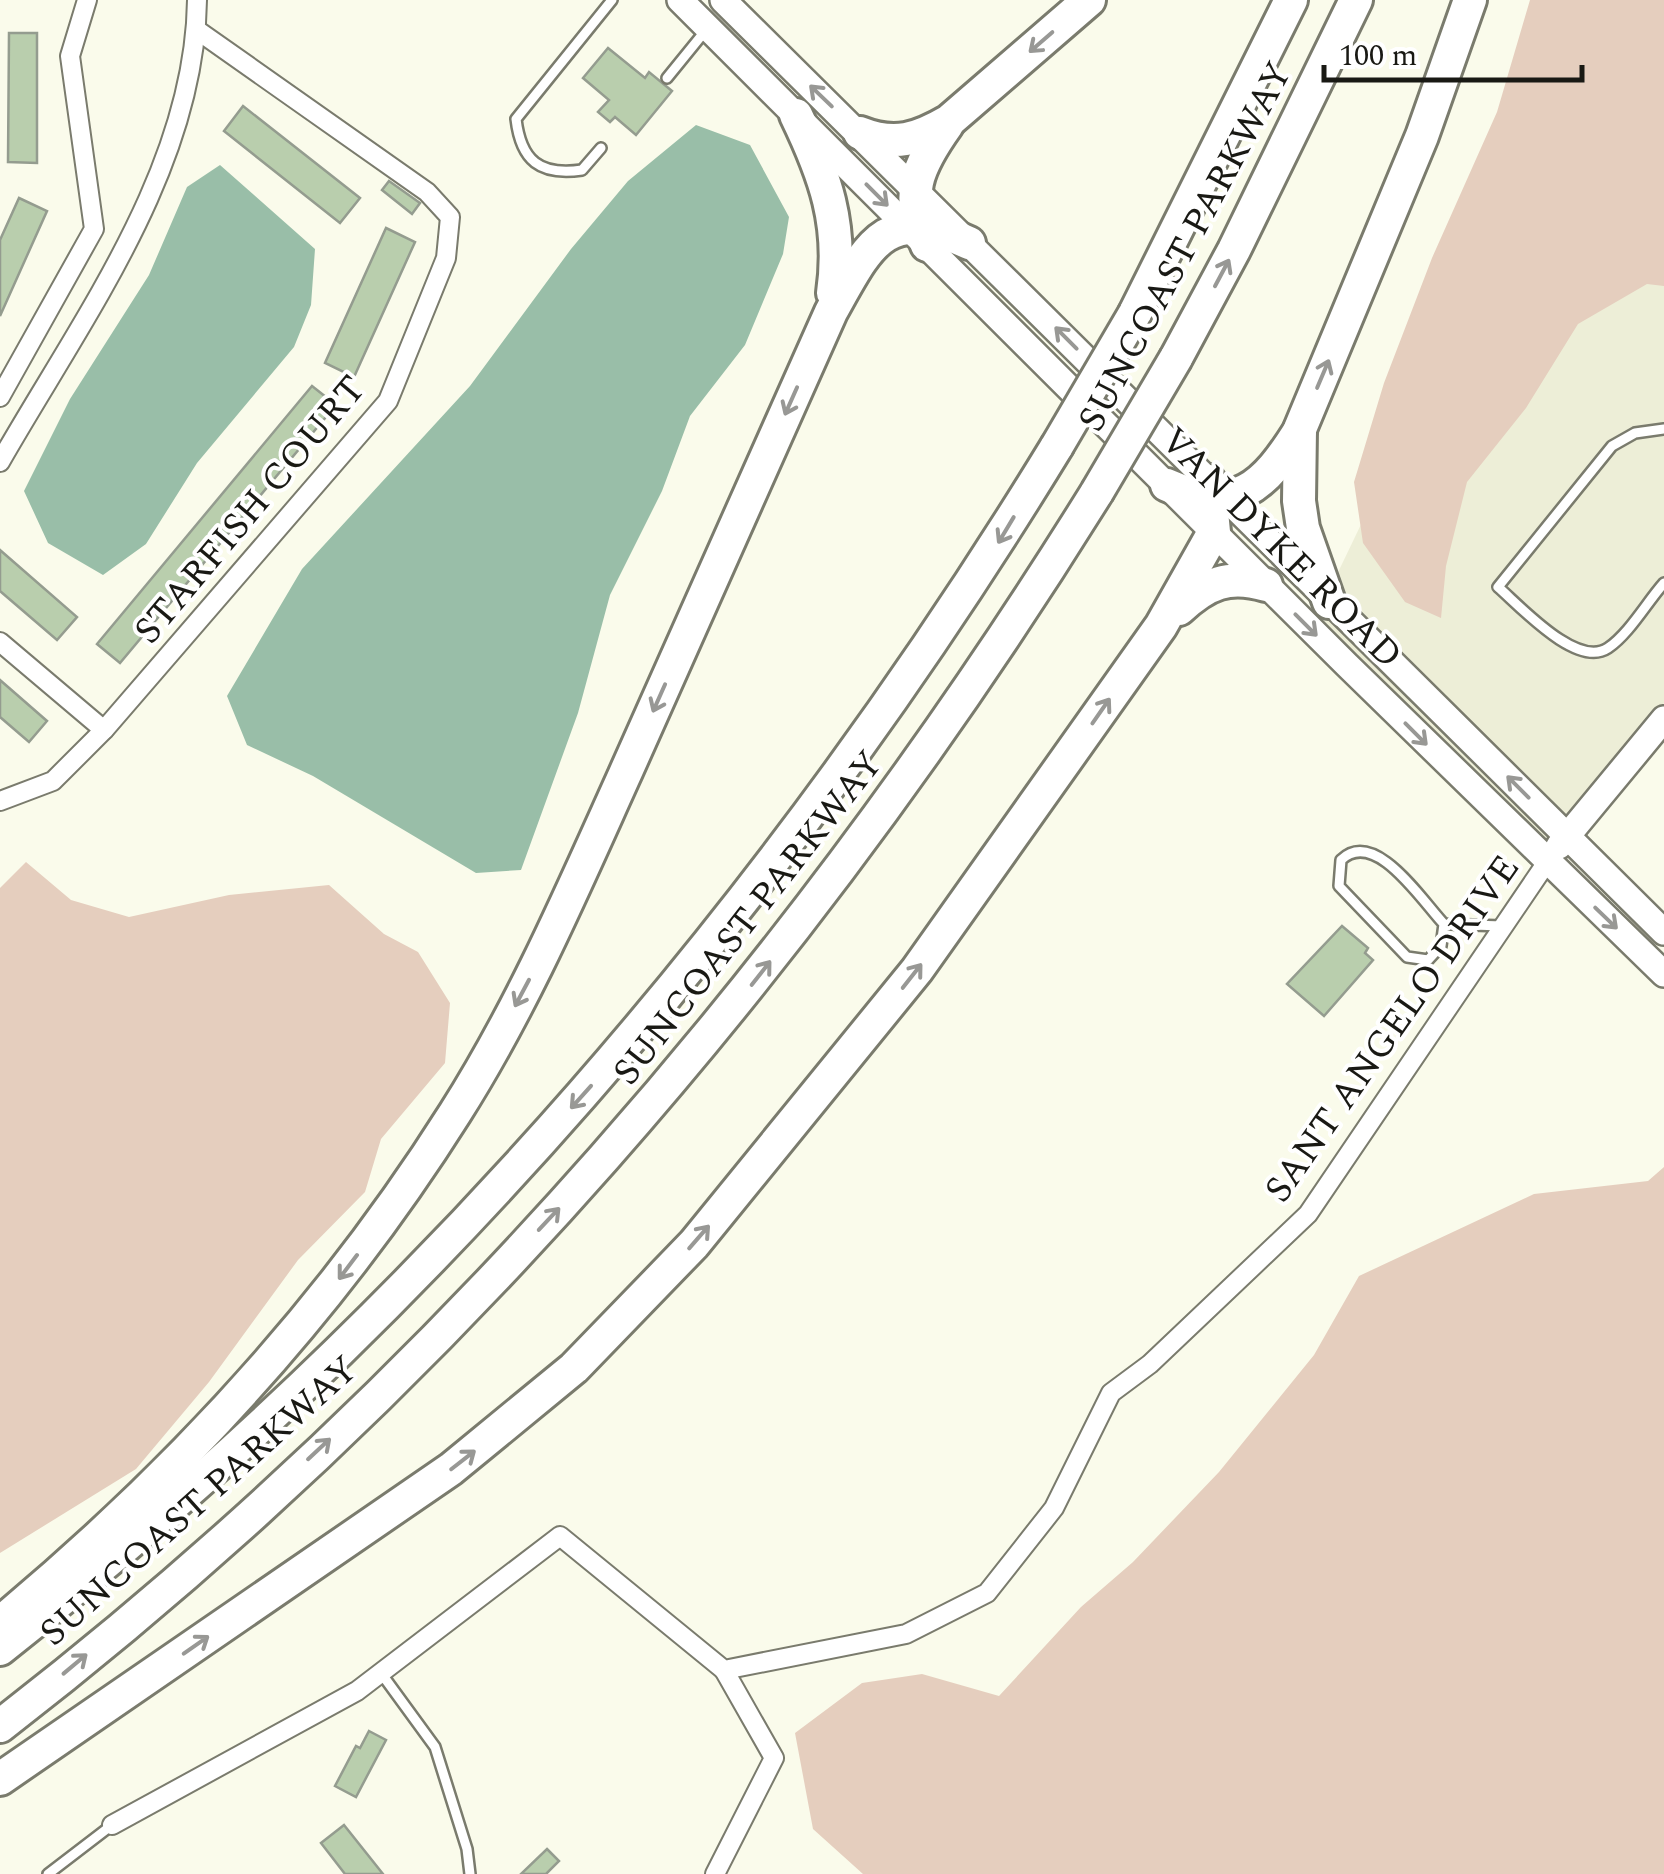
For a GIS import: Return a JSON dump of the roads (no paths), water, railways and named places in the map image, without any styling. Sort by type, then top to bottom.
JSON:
[{"type":"highway","points":[[860,134],[901,142],[924,136],[950,121],[1089,0]]},
{"type":"highway","name":"SUNCOAST PARKWAY","points":[[0,1649],[176,1505],[397,1297],[621,1052],[816,808],[948,620],[1057,446],[1135,313],[1291,0]]},
{"type":"highway","name":"SUNCOAST PARKWAY","points":[[0,1726],[173,1582],[386,1388],[579,1188],[743,996],[836,878],[986,667],[1097,492],[1176,358],[1266,187],[1356,0]]},
{"type":"highway","points":[[1167,484],[1216,492],[1255,488],[1300,429],[1422,136],[1470,0]]},
{"type":"highway","points":[[796,115],[826,180],[838,230],[831,312]]},
{"type":"highway","points":[[918,232],[916,188],[923,158],[950,121]]},
{"type":"highway","points":[[0,1623],[116,1524],[230,1408],[325,1298],[456,1111],[569,899],[831,312],[870,246],[881,236],[918,232],[970,242]]},
{"type":"highway","points":[[1300,429],[1301,514],[1330,602]]},
{"type":"highway","points":[[0,1779],[451,1469],[520,1415],[612,1330],[694,1244],[918,970],[1161,626],[1214,532],[1216,492]]},
{"type":"highway","points":[[1161,626],[1214,582],[1238,578],[1266,585]]},
{"type":"main road","name":"VAN DYKE ROAD","points":[[680,0],[918,232],[1266,585],[1664,974]]},
{"type":"main road","name":"VAN DYKE ROAD","points":[[723,0],[1664,932]]},
{"type":"main road","points":[[1547,862],[1664,719]]},
{"type":"street","points":[[0,397],[94,229],[70,56],[87,0]]},
{"type":"street","points":[[0,462],[137,222],[179,118],[197,30],[197,0]]},
{"type":"street","name":"STARFISH COURT","points":[[0,802],[53,781],[104,730],[388,401],[446,258],[450,217],[427,192],[197,30]]},
{"type":"street","points":[[0,642],[104,730]]},
{"type":"street","name":"SANT ANGELO DRIVE","points":[[724,1670],[906,1634],[986,1593],[1054,1508],[1111,1393],[1150,1364],[1308,1214],[1547,862]]},
{"type":"street","points":[[112,1826],[357,1691],[560,1536],[724,1670],[774,1758],[715,1874]]},
{"type":"lane","points":[[601,148],[582,170],[561,173],[538,166],[519,146],[516,120],[612,0]]},
{"type":"lane","points":[[667,78],[708,28]]},
{"type":"lane","points":[[1664,430],[1635,434],[1612,446],[1498,586],[1565,644],[1586,654],[1606,650],[1664,583]]},
{"type":"lane","points":[[1444,924],[1441,946],[1428,960],[1407,957],[1339,886],[1337,871],[1342,860],[1350,851],[1366,850],[1380,857],[1444,924],[1502,926]]},
{"type":"lane","points":[[381,1673],[435,1747],[468,1849],[470,1874]]},
{"type":"lane","points":[[48,1874],[112,1826]]}]
